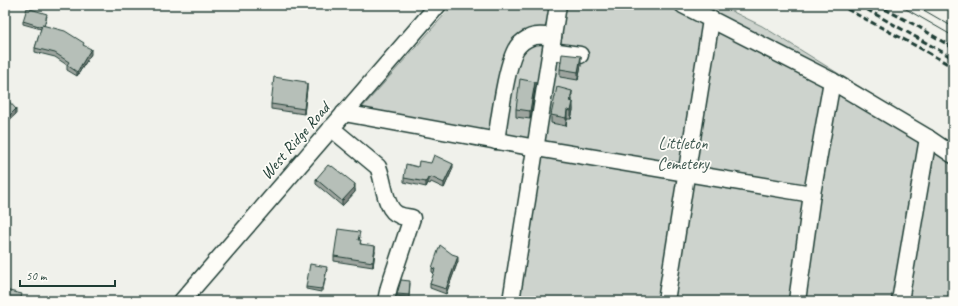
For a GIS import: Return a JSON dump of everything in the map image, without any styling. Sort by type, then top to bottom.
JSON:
[{"type":"street","name":"West Ridge Road","points":[[182,301],[438,5]]},
{"type":"street","points":[[511,301],[558,5]]},
{"type":"street","points":[[683,5],[832,82],[928,138],[953,155]]},
{"type":"street","points":[[666,301],[711,20]]},
{"type":"street","points":[[496,141],[510,60],[518,45],[526,39],[538,35],[552,44],[580,55]]},
{"type":"street","points":[[797,301],[812,194],[832,82]]},
{"type":"street","points":[[344,113],[536,148],[812,194]]},
{"type":"street","points":[[331,128],[378,166],[382,175],[382,185],[390,208],[393,212],[399,216],[412,218],[389,287],[386,301]]},
{"type":"street","points":[[900,301],[928,138]]},
{"type":"green space","name":"Littleton Cemetery","points":[[453,5],[719,5],[762,26],[953,145],[953,301],[505,301],[528,151],[353,118]]},
{"type":"building","points":[[27,8],[47,14],[44,26],[42,25],[42,27],[23,21]]},
{"type":"building","points":[[42,25],[65,31],[84,43],[83,45],[91,49],[77,72],[67,65],[69,62],[55,53],[35,48]]},
{"type":"building","points":[[562,54],[581,56],[578,72],[560,69]]},
{"type":"building","points":[[274,77],[306,82],[304,109],[271,104]]},
{"type":"building","points":[[520,79],[535,82],[530,111],[516,109]]},
{"type":"building","points":[[557,87],[572,91],[570,101],[573,102],[571,111],[567,110],[566,118],[551,115]]},
{"type":"building","points":[[5,97],[16,109],[5,120]]},
{"type":"building","points":[[5,149],[8,150],[5,165]]},
{"type":"building","points":[[434,155],[453,164],[444,183],[431,177],[430,179],[428,178],[426,182],[404,178],[406,164],[418,167],[419,161],[431,163]]},
{"type":"building","points":[[328,165],[331,167],[332,166],[355,184],[355,187],[342,201],[316,179]]},
{"type":"building","points":[[338,229],[360,232],[358,240],[361,240],[360,244],[375,246],[373,262],[334,256]]},
{"type":"building","points":[[440,245],[452,254],[458,256],[446,289],[430,284],[435,269],[432,268]]},
{"type":"building","points":[[310,264],[327,267],[323,288],[321,289],[306,287]]},
{"type":"building","points":[[401,280],[410,281],[409,295],[397,294]]},
{"type":"building","points":[[5,290],[22,294],[20,301],[5,301]]},
{"type":"tram line","points":[[899,5],[953,36]]},
{"type":"tram line","points":[[915,5],[953,27]]},
{"type":"railway","points":[[839,5],[953,67]]},
{"type":"railway","points":[[859,5],[953,58]]},
{"type":"railway","points":[[877,5],[919,27],[953,48]]}]
